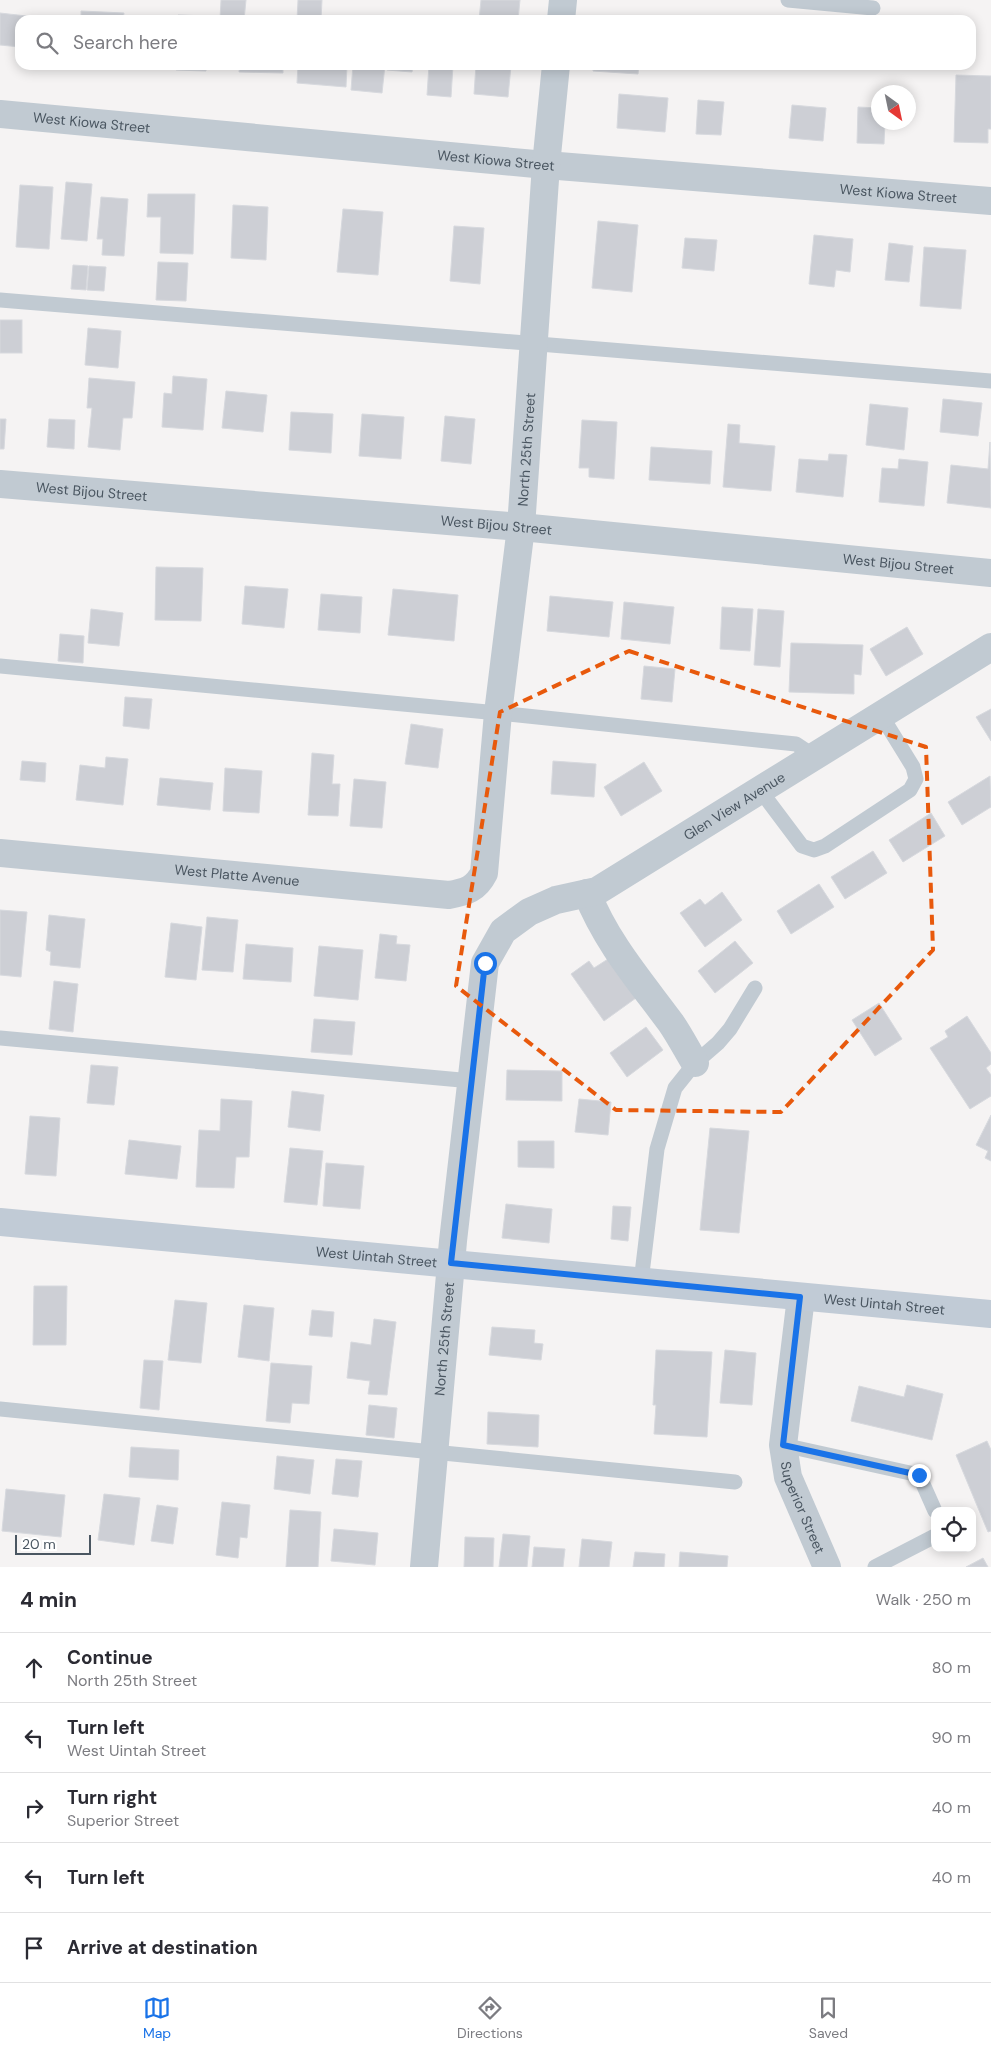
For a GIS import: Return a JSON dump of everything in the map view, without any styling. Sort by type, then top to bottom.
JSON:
[{"type":"main road","name":"West Uintah Street","points":[[0,1222],[991,1314]]},
{"type":"street","points":[[562,15],[563,0]]},
{"type":"street","name":"North 25th Street","points":[[471,890],[479,883],[484,874],[498,713],[521,527],[546,165],[556,70]]},
{"type":"street","name":"West Kiowa Street","points":[[0,114],[546,165],[991,201]]},
{"type":"street","name":"West Bijou Street","points":[[0,484],[521,527],[991,573]]},
{"type":"street","name":"Glen View Avenue","points":[[485,963],[503,931],[529,912],[556,900],[596,891],[991,647]]},
{"type":"street","name":"West Platte Avenue","points":[[0,853],[449,895],[471,890]]},
{"type":"street","points":[[587,893],[594,912],[629,970],[672,1024],[695,1063]]},
{"type":"street","name":"North 25th Street","points":[[424,1567],[451,1263],[485,963]]},
{"type":"street","name":"Superior Street","points":[[800,1297],[783,1445],[788,1477],[827,1567]]},
{"type":"lane","points":[[788,0],[873,8]]},
{"type":"lane","points":[[0,300],[991,382]]},
{"type":"lane","points":[[0,666],[498,713],[796,744],[814,756]]},
{"type":"lane","points":[[760,790],[802,846],[814,850],[825,846],[910,790],[916,779],[913,768],[881,715]]},
{"type":"lane","points":[[641,1282],[657,1149],[675,1088],[695,1063],[718,1044],[730,1029],[755,988]]},
{"type":"lane","points":[[0,1038],[472,1081]]},
{"type":"lane","points":[[0,1409],[735,1482]]},
{"type":"lane","points":[[783,1445],[919,1475],[933,1507]]},
{"type":"lane","points":[[876,1567],[931,1538]]},
{"type":"highlighted area","points":[[629,651],[926,747],[933,950],[781,1112],[616,1110],[456,986],[500,712]]},
{"type":"building","points":[[221,0],[246,0],[244,15],[220,15]]},
{"type":"building","points":[[298,0],[322,0],[321,15],[297,15]]},
{"type":"building","points":[[481,0],[520,0],[518,15],[480,15]]},
{"type":"building","points":[[81,11],[124,13],[124,15],[81,15]]},
{"type":"building","points":[[0,13],[18,15],[15,15],[15,46],[0,45]]},
{"type":"building","points":[[239,70],[283,70],[283,73],[239,72]]},
{"type":"building","points":[[298,70],[347,70],[346,87],[297,83]]},
{"type":"building","points":[[353,70],[384,70],[382,93],[351,90]]},
{"type":"building","points":[[387,70],[412,70],[412,72]]},
{"type":"building","points":[[429,70],[453,70],[451,97],[427,95]]},
{"type":"building","points":[[476,70],[511,70],[508,97],[474,94]]},
{"type":"building","points":[[593,70],[638,70],[638,74]]},
{"type":"building","points":[[956,75],[991,76],[991,129],[988,129],[988,143],[954,142]]},
{"type":"building","points":[[619,94],[668,98],[665,132],[617,128]]},
{"type":"building","points":[[698,100],[724,102],[721,135],[696,134]]},
{"type":"building","points":[[792,105],[826,108],[823,141],[789,138]]},
{"type":"building","points":[[858,107],[871,108],[871,130],[885,130],[884,144],[857,143]]},
{"type":"building","points":[[66,182],[92,184],[87,241],[61,239]]},
{"type":"building","points":[[20,185],[53,187],[49,249],[16,247]]},
{"type":"building","points":[[148,194],[195,194],[193,254],[160,253],[161,217],[147,217]]},
{"type":"building","points":[[101,197],[128,199],[124,256],[102,255],[103,239],[97,239]]},
{"type":"building","points":[[233,205],[268,207],[266,260],[231,258]]},
{"type":"building","points":[[343,209],[383,212],[378,275],[337,272]]},
{"type":"building","points":[[598,221],[638,225],[632,292],[592,288]]},
{"type":"building","points":[[454,226],[484,228],[480,284],[450,281]]},
{"type":"building","points":[[814,235],[853,239],[850,272],[836,270],[834,287],[809,284]]},
{"type":"building","points":[[685,238],[717,240],[714,271],[682,268]]},
{"type":"building","points":[[889,243],[913,246],[909,282],[885,280]]},
{"type":"building","points":[[924,247],[966,250],[961,309],[920,306]]},
{"type":"building","points":[[158,262],[188,263],[186,301],[156,300]]},
{"type":"building","points":[[73,265],[88,266],[86,290],[71,289]]},
{"type":"building","points":[[89,266],[106,267],[104,291],[87,290]]},
{"type":"building","points":[[0,320],[22,320],[22,353],[0,353]]},
{"type":"building","points":[[88,328],[121,331],[118,368],[85,365]]},
{"type":"building","points":[[173,376],[207,379],[203,430],[162,427],[164,393],[172,394]]},
{"type":"building","points":[[89,378],[135,382],[132,418],[123,418],[120,450],[88,447],[92,408],[87,408]]},
{"type":"building","points":[[226,391],[267,395],[263,432],[222,428]]},
{"type":"building","points":[[943,399],[982,403],[978,436],[940,432]]},
{"type":"building","points":[[870,404],[908,408],[904,450],[866,445]]},
{"type":"building","points":[[291,412],[333,414],[331,453],[289,450]]},
{"type":"building","points":[[362,414],[404,417],[401,459],[359,456]]},
{"type":"building","points":[[445,416],[475,419],[471,464],[441,461]]},
{"type":"building","points":[[0,419],[6,419],[4,449],[0,449]]},
{"type":"building","points":[[49,419],[75,420],[74,449],[47,447]]},
{"type":"building","points":[[582,420],[617,422],[614,479],[589,477],[589,468],[579,468]]},
{"type":"building","points":[[728,424],[740,425],[739,443],[775,446],[771,491],[723,487]]},
{"type":"building","points":[[990,442],[991,508],[947,503],[951,465],[988,469]]},
{"type":"building","points":[[651,447],[712,451],[710,484],[649,480]]},
{"type":"building","points":[[829,454],[847,455],[843,497],[796,492],[799,459],[828,461]]},
{"type":"building","points":[[899,459],[928,462],[924,506],[879,502],[882,468],[898,469]]},
{"type":"building","points":[[156,567],[203,568],[201,621],[155,620]]},
{"type":"building","points":[[245,586],[288,589],[284,628],[242,624]]},
{"type":"building","points":[[393,589],[458,595],[454,641],[388,635]]},
{"type":"building","points":[[321,594],[362,597],[360,633],[318,630]]},
{"type":"building","points":[[550,596],[613,602],[609,637],[547,631]]},
{"type":"building","points":[[624,602],[674,607],[670,644],[621,639]]},
{"type":"building","points":[[722,607],[753,609],[750,651],[720,649]]},
{"type":"building","points":[[91,609],[123,613],[119,646],[88,643]]},
{"type":"building","points":[[758,609],[784,611],[780,667],[754,665]]},
{"type":"building","points":[[907,627],[923,654],[886,676],[870,649]]},
{"type":"building","points":[[60,634],[84,636],[83,663],[58,661]]},
{"type":"building","points":[[791,643],[863,645],[861,675],[854,674],[854,694],[789,692]]},
{"type":"building","points":[[644,666],[675,669],[672,702],[641,699]]},
{"type":"building","points":[[125,697],[152,699],[149,729],[123,726]]},
{"type":"building","points":[[991,709],[991,741],[976,717]]},
{"type":"building","points":[[411,724],[443,729],[438,768],[405,764]]},
{"type":"building","points":[[312,753],[334,755],[332,784],[340,784],[338,816],[308,815]]},
{"type":"building","points":[[106,757],[128,759],[123,805],[76,800],[80,765],[105,768]]},
{"type":"building","points":[[22,761],[46,763],[45,782],[20,780]]},
{"type":"building","points":[[553,761],[596,764],[594,797],[551,794]]},
{"type":"building","points":[[644,762],[662,791],[621,816],[604,787]]},
{"type":"building","points":[[225,768],[262,771],[259,813],[223,811]]},
{"type":"building","points":[[990,776],[991,807],[962,825],[948,802]]},
{"type":"building","points":[[160,778],[213,783],[210,810],[157,805]]},
{"type":"building","points":[[354,779],[386,782],[382,828],[350,826]]},
{"type":"building","points":[[931,813],[945,836],[903,862],[889,840]]},
{"type":"building","points":[[873,851],[887,873],[845,899],[831,877]]},
{"type":"building","points":[[819,884],[834,907],[791,934],[777,911]]},
{"type":"building","points":[[722,892],[742,920],[705,947],[680,913],[700,899],[705,905]]},
{"type":"building","points":[[0,910],[27,912],[21,977],[0,975]]},
{"type":"building","points":[[49,915],[85,919],[80,968],[50,965],[51,952],[46,950]]},
{"type":"building","points":[[207,917],[238,920],[233,972],[202,970]]},
{"type":"building","points":[[171,923],[202,927],[196,980],[165,977]]},
{"type":"building","points":[[380,934],[397,936],[396,944],[410,945],[406,981],[375,978]]},
{"type":"building","points":[[735,941],[753,963],[715,993],[698,971]]},
{"type":"building","points":[[246,944],[293,948],[291,982],[243,979]]},
{"type":"building","points":[[319,946],[363,950],[358,1000],[314,996]]},
{"type":"building","points":[[608,959],[636,998],[604,1021],[571,974],[589,961],[594,968]]},
{"type":"building","points":[[54,981],[78,984],[73,1032],[49,1029]]},
{"type":"building","points":[[879,1003],[902,1039],[875,1056],[852,1020]]},
{"type":"building","points":[[967,1016],[991,1053],[991,1064],[986,1068],[991,1075],[991,1096],[970,1109],[930,1048],[948,1037],[945,1031]]},
{"type":"building","points":[[314,1019],[355,1022],[352,1055],[311,1052]]},
{"type":"building","points":[[646,1027],[663,1050],[627,1077],[610,1053]]},
{"type":"building","points":[[91,1065],[118,1067],[114,1105],[87,1103]]},
{"type":"building","points":[[507,1070],[562,1071],[562,1101],[506,1100]]},
{"type":"building","points":[[292,1091],[324,1095],[320,1131],[288,1127]]},
{"type":"building","points":[[221,1099],[252,1101],[249,1157],[236,1157],[234,1188],[196,1187],[199,1130],[220,1131]]},
{"type":"building","points":[[579,1099],[611,1102],[608,1135],[575,1132]]},
{"type":"building","points":[[991,1115],[991,1161],[985,1158],[988,1151],[976,1145]]},
{"type":"building","points":[[30,1116],[60,1118],[56,1176],[25,1174]]},
{"type":"building","points":[[710,1128],[749,1131],[739,1233],[700,1230]]},
{"type":"building","points":[[129,1140],[181,1146],[177,1179],[125,1174]]},
{"type":"building","points":[[518,1141],[554,1141],[554,1168],[518,1167]]},
{"type":"building","points":[[290,1148],[323,1151],[317,1205],[284,1202]]},
{"type":"building","points":[[326,1163],[364,1166],[360,1209],[323,1206]]},
{"type":"building","points":[[506,1204],[552,1209],[549,1243],[502,1238]]},
{"type":"building","points":[[613,1206],[631,1207],[628,1241],[611,1239]]},
{"type":"building","points":[[34,1286],[67,1286],[66,1345],[33,1345]]},
{"type":"building","points":[[175,1300],[207,1303],[201,1363],[168,1360]]},
{"type":"building","points":[[244,1305],[274,1308],[269,1361],[238,1357]]},
{"type":"building","points":[[312,1310],[334,1312],[332,1337],[309,1335]]},
{"type":"building","points":[[374,1319],[396,1322],[387,1395],[368,1394],[370,1381],[347,1378],[351,1342],[371,1345]]},
{"type":"building","points":[[492,1327],[535,1330],[534,1343],[543,1344],[541,1360],[489,1355]]},
{"type":"building","points":[[656,1350],[712,1352],[707,1437],[654,1434],[656,1405],[653,1405]]},
{"type":"building","points":[[725,1350],[756,1353],[752,1405],[720,1403]]},
{"type":"building","points":[[144,1360],[163,1361],[159,1410],[140,1408]]},
{"type":"building","points":[[271,1363],[312,1366],[309,1404],[292,1403],[290,1423],[266,1421]]},
{"type":"building","points":[[907,1385],[943,1394],[932,1440],[851,1421],[859,1386],[904,1397]]},
{"type":"building","points":[[369,1405],[397,1408],[394,1438],[366,1435]]},
{"type":"building","points":[[488,1412],[539,1415],[538,1447],[487,1444]]},
{"type":"building","points":[[987,1441],[991,1450],[991,1531],[988,1532],[956,1455]]},
{"type":"building","points":[[131,1447],[179,1450],[178,1480],[129,1477]]},
{"type":"building","points":[[277,1456],[314,1460],[310,1494],[274,1489]]},
{"type":"building","points":[[336,1459],[362,1461],[358,1497],[332,1494]]},
{"type":"building","points":[[6,1489],[65,1495],[61,1537],[2,1531]]},
{"type":"building","points":[[104,1494],[140,1498],[134,1545],[98,1540]]},
{"type":"building","points":[[222,1502],[250,1505],[247,1538],[240,1537],[238,1558],[216,1555]]},
{"type":"building","points":[[157,1505],[178,1508],[173,1544],[151,1541]]},
{"type":"building","points":[[290,1510],[321,1512],[318,1567],[286,1567]]},
{"type":"building","points":[[334,1529],[378,1533],[375,1565],[331,1561]]},
{"type":"building","points":[[503,1534],[530,1536],[527,1567],[499,1567]]},
{"type":"building","points":[[465,1537],[494,1538],[493,1567],[464,1567]]},
{"type":"building","points":[[582,1539],[612,1542],[609,1567],[579,1567]]},
{"type":"building","points":[[534,1547],[565,1549],[563,1567],[532,1567]]},
{"type":"building","points":[[635,1552],[665,1554],[664,1567],[633,1567]]},
{"type":"building","points":[[680,1552],[728,1556],[727,1567],[679,1567]]},
{"type":"building","points":[[983,1558],[988,1567],[966,1567]]},
{"type":"route","points":[[485,963],[451,1263],[800,1297],[783,1445],[919,1475]]}]
